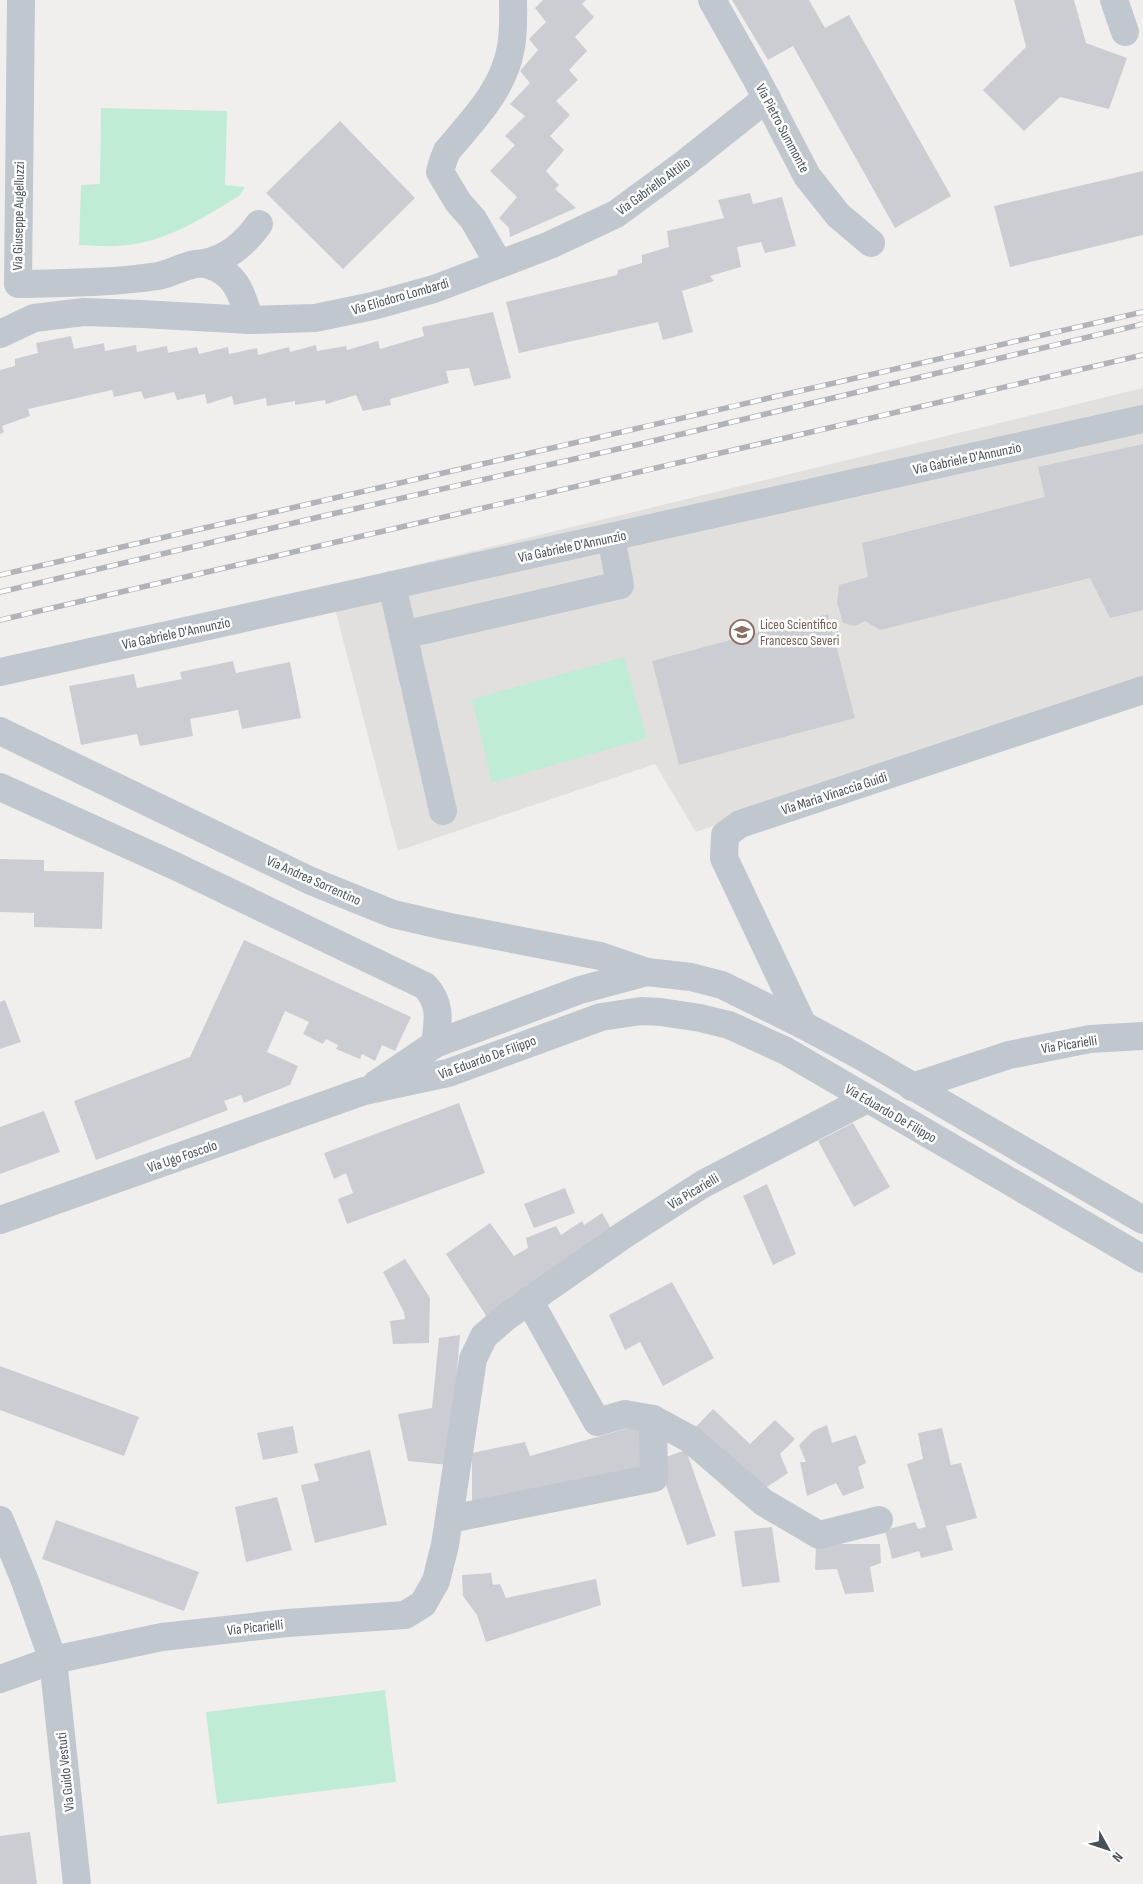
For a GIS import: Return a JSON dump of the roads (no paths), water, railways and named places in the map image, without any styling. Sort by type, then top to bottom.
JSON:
[{"type":"street","name":"Via Giuseppe Augelluzzi","points":[[21,0],[9,285],[159,276],[194,264],[214,261],[225,256],[251,235],[259,224]]},
{"type":"street","points":[[499,264],[481,232],[458,202],[440,172],[447,151],[490,100],[499,84],[511,48],[514,0]]},
{"type":"street","name":"Via Pietro Summonte","points":[[712,0],[808,176],[838,215],[871,243]]},
{"type":"street","points":[[1114,0],[1125,32]]},
{"type":"street","name":"Via Gabriello Altilio","points":[[499,264],[550,245],[616,214],[721,136],[767,98]]},
{"type":"street","points":[[204,263],[218,269],[237,284],[250,320]]},
{"type":"street","name":"Via Eliodoro Lombardi","points":[[0,334],[34,318],[84,312],[250,320],[315,318],[373,306],[434,289],[499,264]]},
{"type":"street","name":"Via Gabriele D'Annunzio","points":[[0,672],[1143,419]]},
{"type":"street","points":[[403,635],[620,585],[611,537]]},
{"type":"street","points":[[392,585],[442,811]]},
{"type":"street","name":"Via Maria Vinaccia Guidi","points":[[803,1025],[724,858],[725,835],[740,824],[1143,690]]},
{"type":"street","name":"Via Andrea Sorrentino","points":[[0,731],[311,881],[393,914],[600,956],[631,965],[646,972]]},
{"type":"street","points":[[0,787],[175,866],[425,986],[430,992],[438,1011],[435,1044]]},
{"type":"street","name":"Via Eduardo De Filippo","points":[[364,1091],[435,1044],[580,990],[646,972],[691,977],[722,985],[859,1055],[1143,1220]]},
{"type":"street","name":"Via Eduardo De Filippo","points":[[364,1091],[448,1073],[601,1017],[641,1012],[660,1012],[700,1018],[729,1025],[786,1051],[1143,1260]]},
{"type":"street","name":"Via Picarielli","points":[[912,1087],[1009,1055],[1090,1039],[1143,1036]]},
{"type":"street","name":"Via Ugo Foscolo","points":[[0,1220],[364,1091]]},
{"type":"street","name":"Via Picarielli","points":[[0,1679],[53,1660],[162,1637],[287,1623],[405,1615],[422,1604],[436,1581],[446,1545],[473,1359],[484,1336],[506,1317],[625,1234],[703,1184],[788,1138],[867,1099]]},
{"type":"street","points":[[530,1300],[597,1422],[625,1414],[653,1419],[690,1439],[763,1502],[818,1535],[879,1520]]},
{"type":"street","points":[[450,1519],[654,1478],[653,1419]]},
{"type":"street","points":[[0,1520],[25,1581],[53,1660]]},
{"type":"street","name":"Via Guido Vestuti","points":[[53,1660],[77,1884]]},
{"type":"railway","points":[[0,575],[1143,312]]},
{"type":"railway","points":[[0,592],[640,444],[1143,324]]},
{"type":"railway","points":[[0,620],[1143,355]]},
{"type":"place","name":"Liceo Scientifico Francesco Severi","points":[[742,632]]}]
